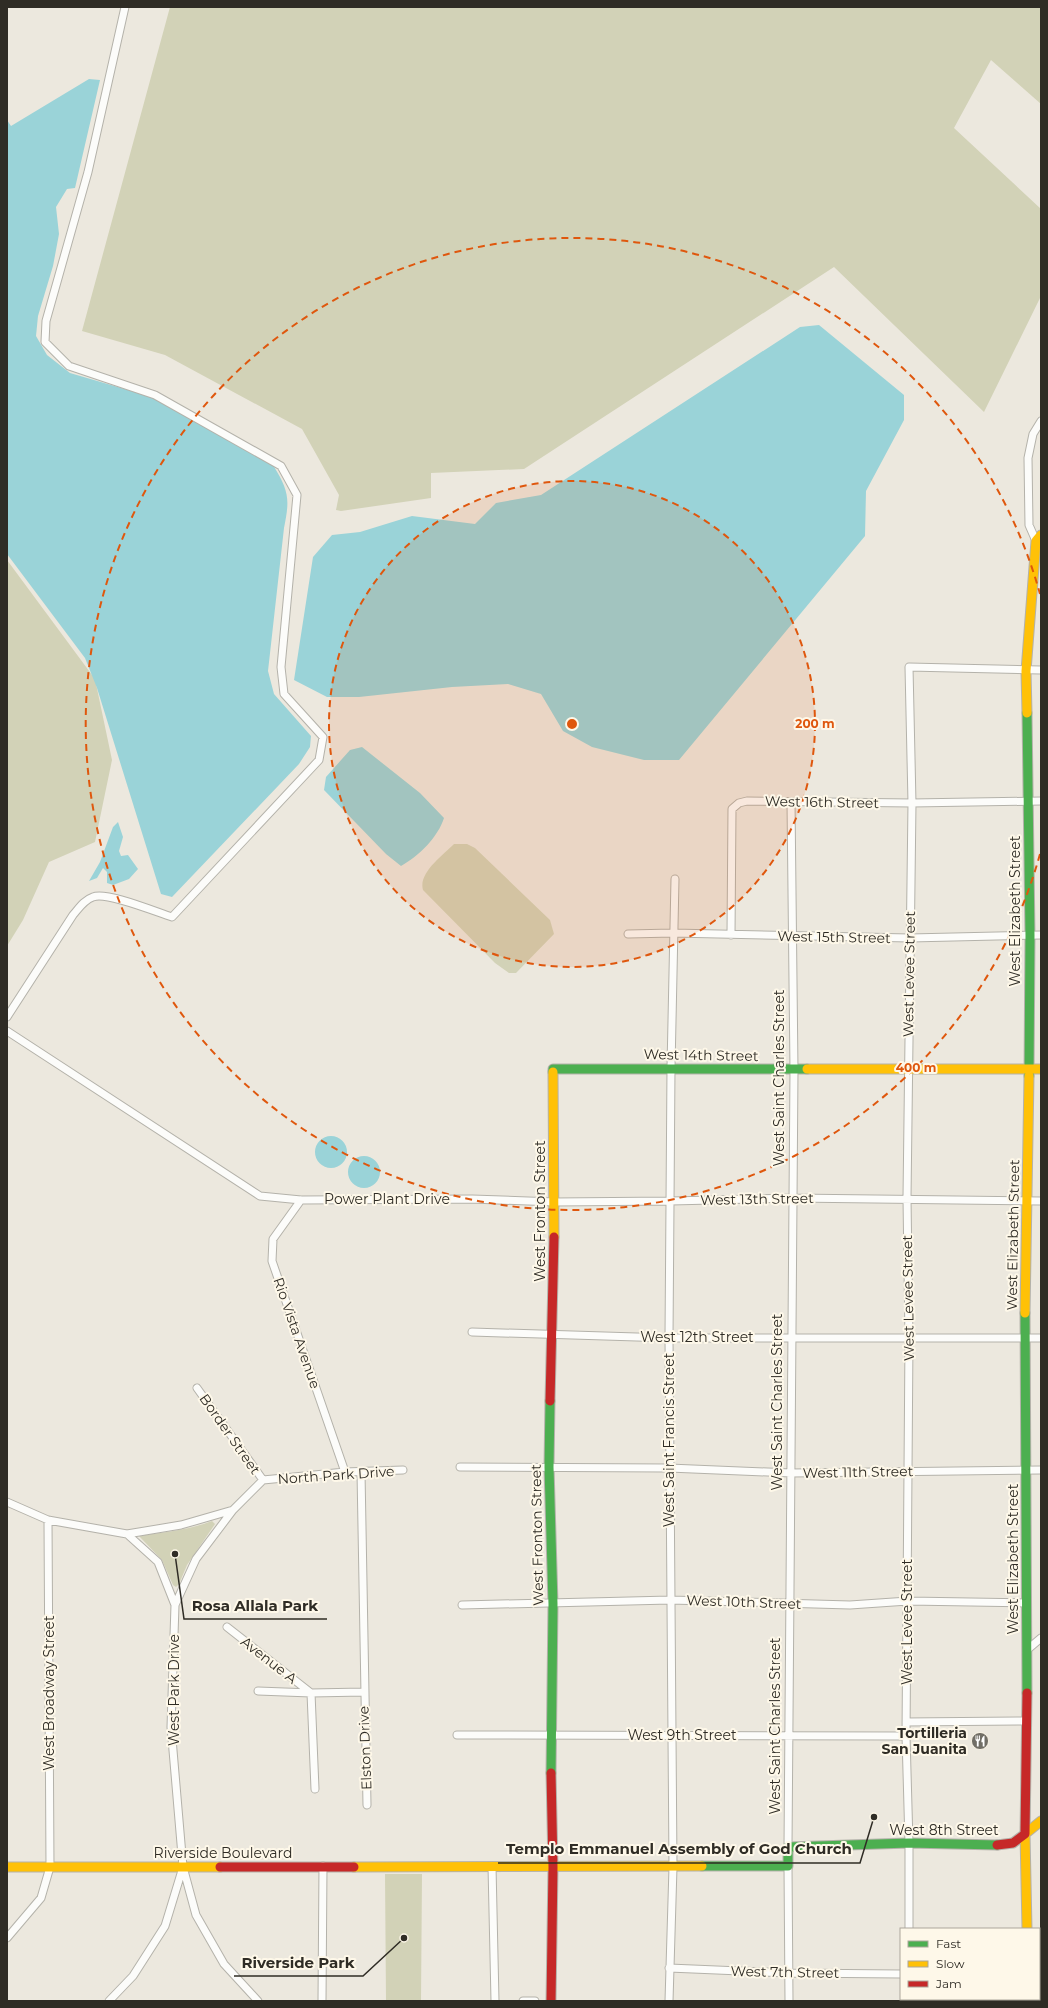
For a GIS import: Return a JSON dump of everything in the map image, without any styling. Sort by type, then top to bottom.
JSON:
[{"type":"street","points":[[7,1017],[73,916],[85,901],[94,896],[109,896],[172,917],[319,760],[322,737],[284,694],[281,667],[297,495],[281,466],[156,395],[69,366],[45,342],[46,321],[88,172],[125,7]]},
{"type":"street","points":[[1038,538],[1028,525],[1028,458],[1033,434],[1041,421]]},
{"type":"street","name":"West Elizabeth Street","points":[[1027,1928],[1025,1834],[1028,1649],[1026,1603],[1027,1470],[1024,1338],[1028,1200],[1030,935],[1026,671],[1038,538]]},
{"type":"street","name":"West Levee Street","points":[[909,1928],[909,1843],[906,1736],[909,1339],[907,1070],[912,803],[909,667],[1026,671]]},
{"type":"street","points":[[1026,671],[1041,670]]},
{"type":"street","name":"West 16th Street","points":[[731,935],[732,809],[739,803],[747,801],[912,803],[1028,800],[1041,801]]},
{"type":"street","name":"West Saint Charles Street","points":[[789,2001],[789,1603],[794,1070],[791,802]]},
{"type":"street","name":"West Saint Francis Street","points":[[669,2001],[673,1867],[669,1338],[672,1201],[671,1068],[675,879]]},
{"type":"street","name":"West 15th Street","points":[[628,934],[673,933],[792,937],[910,938],[1041,935]]},
{"type":"street","name":"Power Plant Drive","points":[[7,1031],[248,1190],[260,1196],[301,1200],[472,1199]]},
{"type":"street","name":"West 14th Street","points":[[553,1069],[1041,1069]]},
{"type":"street","name":"West Fronton Street","points":[[551,2001],[553,1867],[550,1735],[553,1604],[549,1466],[555,1202],[553,1069]]},
{"type":"street","name":"West 13th Street","points":[[472,1199],[555,1202],[793,1198],[907,1198],[1041,1201]]},
{"type":"street","name":"Rio Vista Avenue","points":[[301,1200],[273,1239],[272,1261],[345,1472]]},
{"type":"street","name":"West 12th Street","points":[[472,1332],[669,1338],[1041,1338]]},
{"type":"street","name":"Border Street","points":[[197,1388],[263,1480]]},
{"type":"street","name":"West 11th Street","points":[[460,1467],[549,1466],[669,1468],[791,1473],[1041,1470]]},
{"type":"street","name":"North Park Drive","points":[[175,1605],[196,1559],[233,1510],[263,1480],[345,1472],[403,1470]]},
{"type":"street","points":[[361,1472],[364,1692]]},
{"type":"street","points":[[7,1502],[48,1520],[127,1534]]},
{"type":"street","name":"North Park Drive","points":[[127,1534],[181,1525],[233,1510]]},
{"type":"street","name":"West Broadway Street","points":[[7,1938],[41,1898],[50,1867],[48,1520]]},
{"type":"street","name":"West Park Drive","points":[[127,1534],[158,1562],[175,1605],[171,1727],[183,1867]]},
{"type":"street","name":"West 10th Street","points":[[462,1604],[553,1604],[670,1600],[850,1605],[908,1601],[1026,1603]]},
{"type":"street","name":"Avenue A","points":[[227,1627],[311,1693],[315,1789]]},
{"type":"street","points":[[1028,1649],[1041,1638]]},
{"type":"street","name":"Avenue A","points":[[258,1691],[311,1693],[364,1692]]},
{"type":"street","name":"Elston Drive","points":[[364,1692],[367,1805]]},
{"type":"street","points":[[906,1722],[1026,1721]]},
{"type":"street","name":"West 9th Street","points":[[457,1735],[906,1736]]},
{"type":"street","name":"West 8th Street","points":[[788,1847],[909,1843],[1003,1845],[1013,1842],[1041,1821]]},
{"type":"street","points":[[322,2001],[323,1866]]},
{"type":"street","points":[[495,2001],[492,1866],[788,1866]]},
{"type":"street","name":"Riverside Boulevard","points":[[7,1867],[492,1866]]},
{"type":"street","points":[[109,2001],[134,1976],[165,1926],[183,1867]]},
{"type":"street","points":[[183,1867],[196,1915],[224,1964],[258,2001]]},
{"type":"street","name":"West 7th Street","points":[[669,1968],[789,1973],[900,1974]]},
{"type":"street","points":[[523,2001],[535,2001]]},
{"type":"green space","points":[[170,7],[1041,7],[1041,104],[991,60],[954,128],[1041,209],[1041,296],[984,412],[834,267],[524,469],[431,473],[431,498],[341,511],[336,510],[339,495],[302,429],[165,355],[82,331]]},
{"type":"green space","points":[[7,560],[95,679],[112,760],[95,842],[49,862],[23,920],[7,946]]},
{"type":"green space","points":[[454,844],[467,844],[475,848],[550,920],[554,934],[516,973],[509,973],[495,963],[423,890],[422,884],[424,877],[432,865]]},
{"type":"green space","points":[[212,1521],[215,1524],[187,1565],[179,1584],[176,1587],[173,1585],[162,1560],[139,1536],[185,1529]]},
{"type":"green space","points":[[385,1874],[422,1874],[421,2001],[386,2001]]},
{"type":"water","points":[[89,79],[100,80],[75,188],[67,189],[56,207],[59,234],[53,266],[38,316],[36,336],[47,355],[70,373],[152,397],[273,465],[287,495],[287,510],[268,671],[274,694],[311,736],[310,747],[299,764],[172,897],[161,894],[97,688],[85,658],[7,554],[7,120],[11,126]]},
{"type":"water","points":[[819,325],[904,395],[904,420],[866,491],[865,536],[679,760],[644,760],[592,747],[563,731],[541,694],[508,684],[452,687],[359,697],[327,697],[294,680],[313,557],[332,535],[360,532],[412,516],[475,524],[496,503],[541,495],[800,327]]},
{"type":"water","points":[[362,747],[420,793],[444,818],[433,839],[414,857],[401,866],[386,854],[324,790],[326,777],[350,750]]},
{"type":"water","points":[[118,822],[123,837],[119,851],[121,856],[128,855],[138,869],[129,879],[113,885],[107,883],[107,872],[103,868],[97,878],[89,881],[100,862],[113,827]]},
{"type":"water","points":[[328,1136],[334,1136],[344,1143],[347,1152],[346,1158],[340,1165],[334,1168],[328,1168],[318,1161],[315,1155],[315,1149],[322,1139]]},
{"type":"water","points":[[361,1156],[367,1156],[377,1163],[380,1172],[379,1178],[373,1185],[367,1188],[361,1188],[351,1181],[348,1175],[348,1169],[355,1159]]},
{"type":"traffic: fast","points":[[1027,713],[1030,935],[1029,1076]]},
{"type":"traffic: fast","points":[[553,1072],[553,1069],[807,1069]]},
{"type":"traffic: fast","points":[[1025,1313],[1027,1693]]},
{"type":"traffic: fast","points":[[550,1401],[549,1467],[553,1604],[551,1773]]},
{"type":"traffic: fast","points":[[702,1866],[788,1866],[788,1847],[909,1843],[997,1845]]},
{"type":"traffic: slow","points":[[1027,713],[1026,671],[1036,541],[1041,535]]},
{"type":"traffic: slow","points":[[807,1069],[1041,1069]]},
{"type":"traffic: slow","points":[[553,1072],[554,1237]]},
{"type":"traffic: slow","points":[[1025,1313],[1029,1076]]},
{"type":"traffic: slow","points":[[1027,1928],[1025,1834],[1041,1821]]},
{"type":"traffic: slow","points":[[354,1867],[702,1866]]},
{"type":"traffic: slow","points":[[7,1867],[220,1867]]},
{"type":"traffic: jam","points":[[550,1401],[554,1237]]},
{"type":"traffic: jam","points":[[997,1845],[1013,1843],[1025,1834],[1027,1693]]},
{"type":"traffic: jam","points":[[551,1773],[553,1867],[551,2001]]},
{"type":"traffic: jam","points":[[220,1867],[354,1867]]},
{"type":"place","name":"Rosa Allala Park","points":[[175,1554]]},
{"type":"place","name":"Tortilleria San Juanita","points":[[980,1741]]},
{"type":"place","name":"Templo Emmanuel Assembly of God Church","points":[[874,1817]]},
{"type":"place","name":"Riverside Park","points":[[404,1938]]}]
